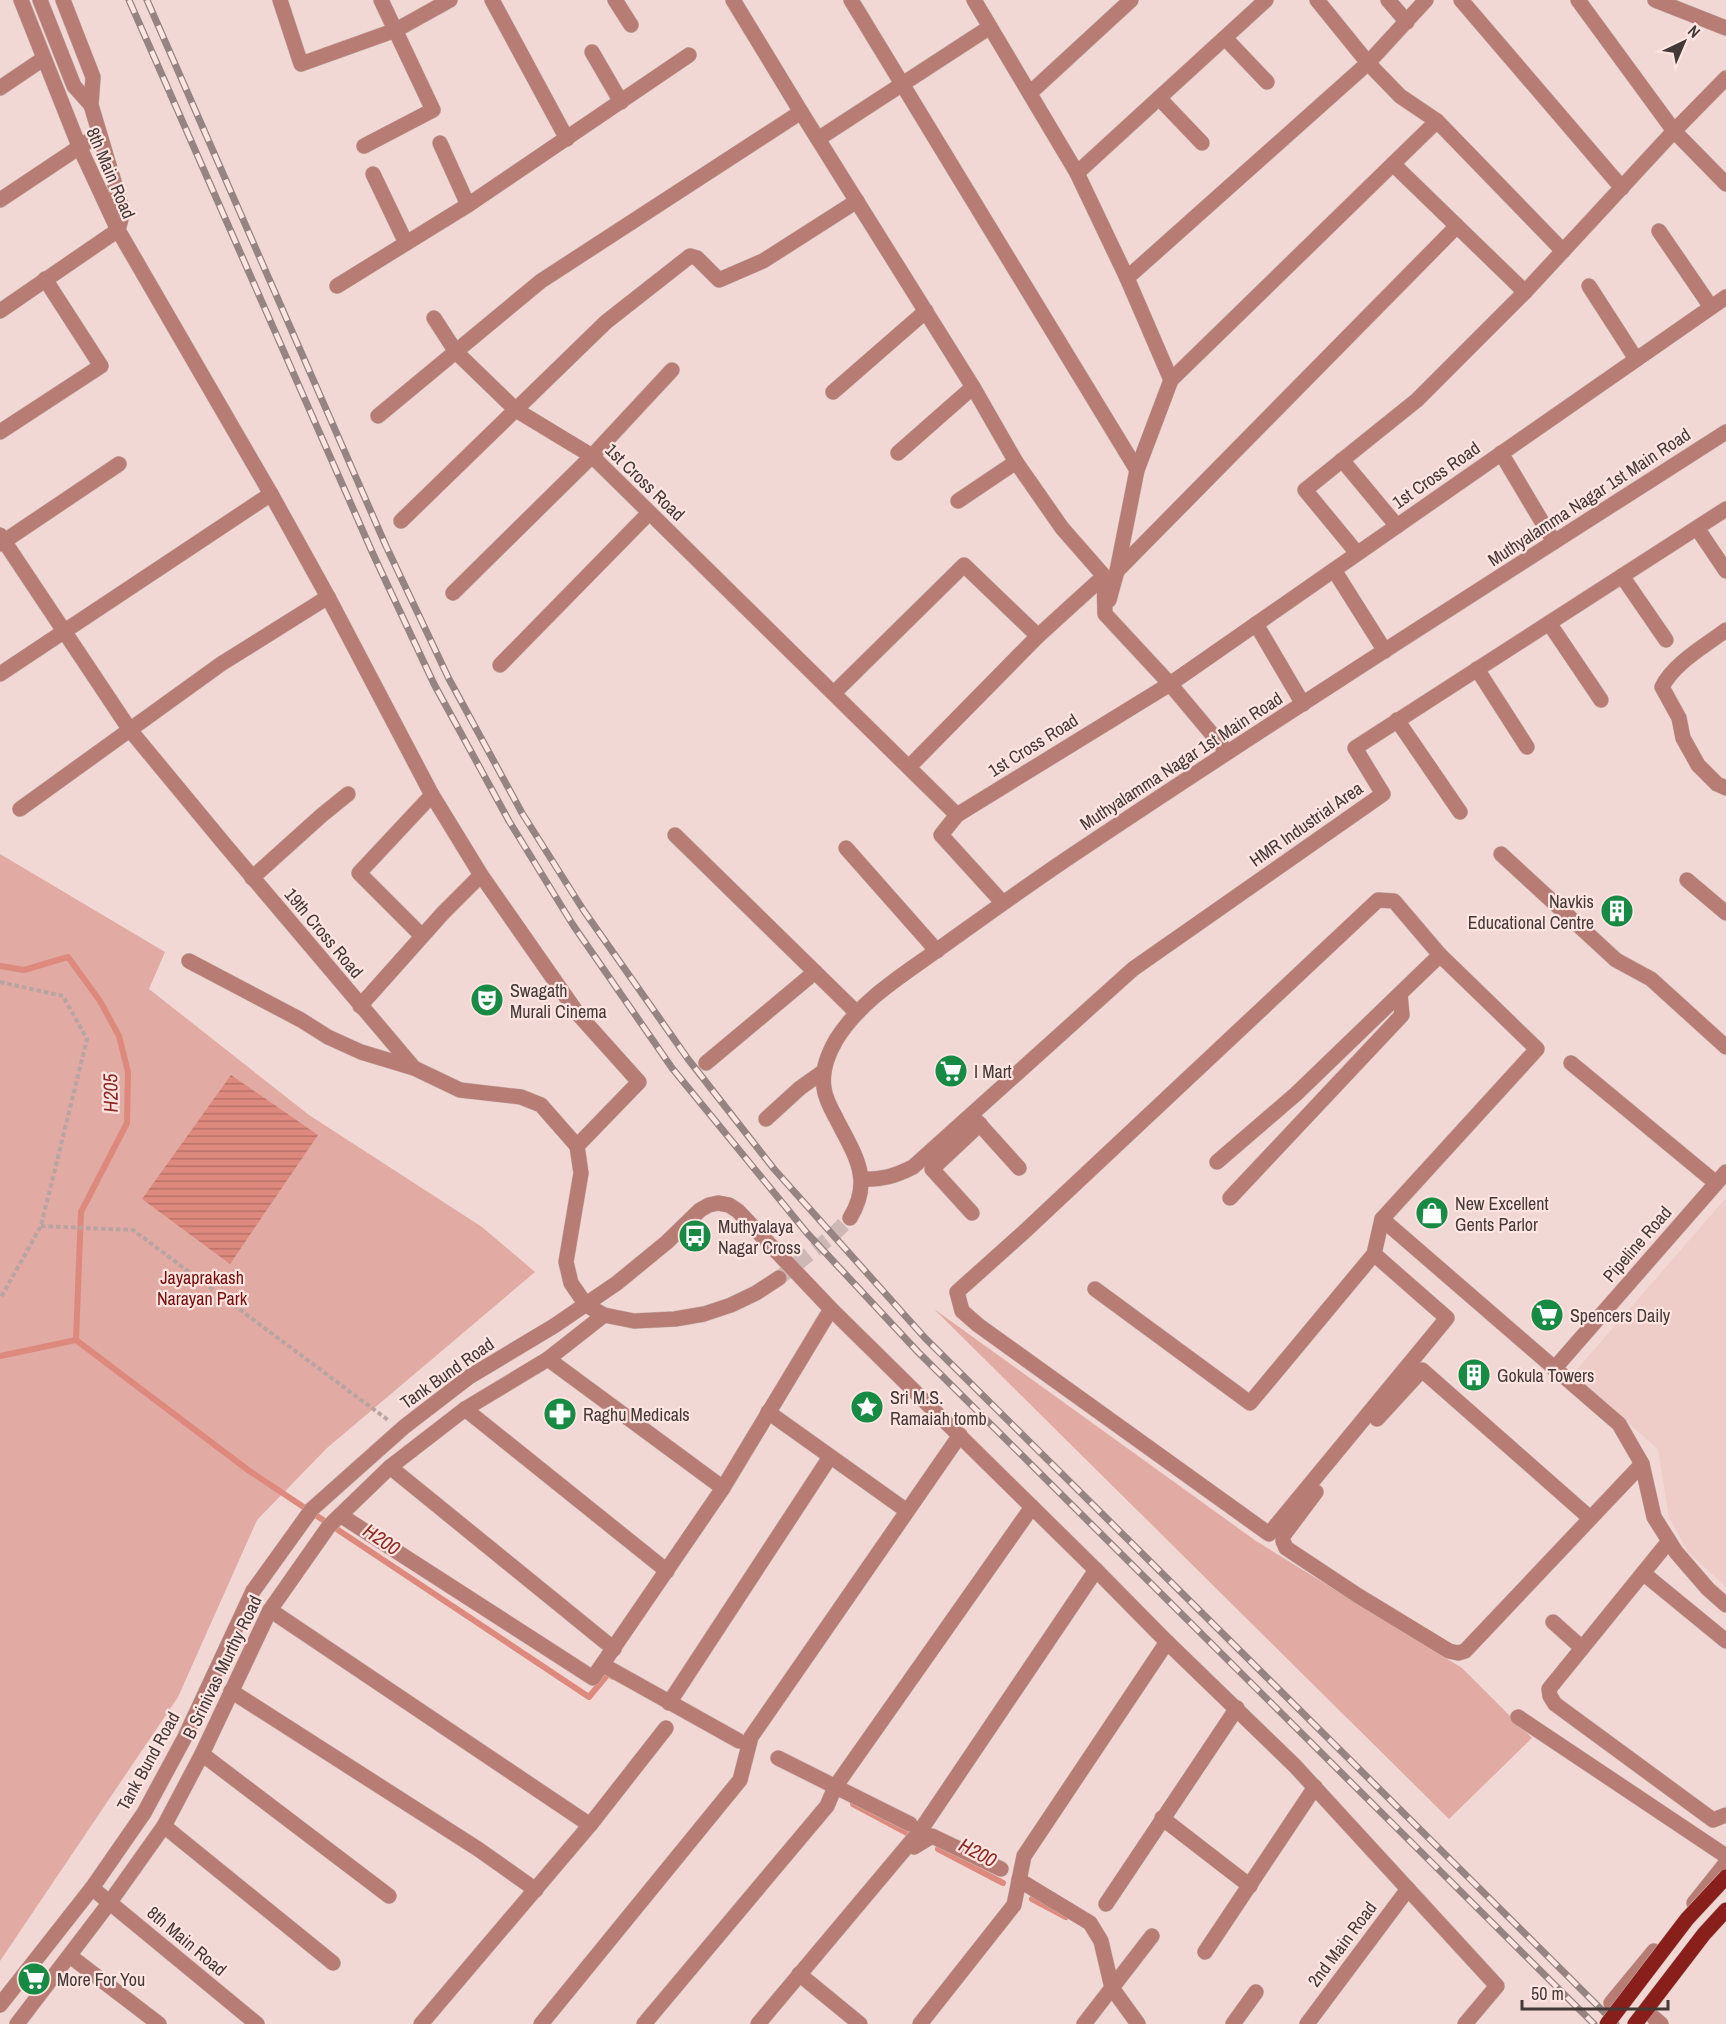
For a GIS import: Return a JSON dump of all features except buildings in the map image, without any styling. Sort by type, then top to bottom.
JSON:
[{"type":"main road","points":[[1607,2024],[1687,1919],[1726,1877]]},
{"type":"main road","points":[[1635,2024],[1704,1934],[1726,1910]]},
{"type":"street","name":"8th Main Road","points":[[0,310],[118,230],[79,146],[21,0]]},
{"type":"street","points":[[40,0],[74,86],[91,105]]},
{"type":"street","points":[[63,0],[93,78],[91,105],[123,212],[118,230],[271,494],[432,795],[481,875],[578,1014],[639,1082],[577,1146],[581,1173],[566,1262],[571,1283],[586,1305],[604,1315],[634,1321],[675,1319],[704,1314],[756,1293],[779,1278]]},
{"type":"street","points":[[280,0],[301,64],[396,30],[450,0]]},
{"type":"street","points":[[364,146],[433,110],[381,0]]},
{"type":"street","points":[[492,0],[567,139]]},
{"type":"street","points":[[615,0],[632,25]]},
{"type":"street","points":[[733,0],[973,387],[1016,462],[1062,528],[1111,574]]},
{"type":"street","points":[[851,0],[1137,470]]},
{"type":"street","points":[[1030,93],[1131,0]]},
{"type":"street","points":[[1077,173],[1266,0]]},
{"type":"street","points":[[1317,0],[1368,63],[1400,96],[1437,121],[1563,251]]},
{"type":"street","points":[[1388,0],[1407,22]]},
{"type":"street","points":[[1127,278],[1368,63],[1426,0]]},
{"type":"street","points":[[1461,0],[1622,188]]},
{"type":"street","points":[[1578,0],[1674,131],[1726,184]]},
{"type":"street","points":[[1655,0],[1726,28]]},
{"type":"street","points":[[976,1],[1077,173],[1127,278],[1171,380]]},
{"type":"street","points":[[818,139],[990,27]]},
{"type":"street","points":[[1225,38],[1267,82]]},
{"type":"street","points":[[592,52],[621,102]]},
{"type":"street","points":[[337,286],[468,205],[689,55]]},
{"type":"street","points":[[0,88],[43,59]]},
{"type":"street","points":[[1357,553],[1305,490],[1417,400],[1525,292],[1726,78]]},
{"type":"street","points":[[1159,98],[1202,143]]},
{"type":"street","points":[[378,416],[541,281],[801,112]]},
{"type":"street","points":[[1227,752],[1170,684],[1105,614],[1111,574],[1137,470],[1171,380],[1437,121]]},
{"type":"street","points":[[0,200],[99,134]]},
{"type":"street","points":[[440,143],[468,205]]},
{"type":"street","points":[[1393,164],[1525,292]]},
{"type":"street","points":[[373,174],[406,243]]},
{"type":"street","points":[[401,521],[606,322],[690,256],[697,258],[719,279],[763,261],[857,201]]},
{"type":"street","points":[[909,768],[1038,636],[1111,574],[1457,226]]},
{"type":"street","points":[[1659,231],[1712,307]]},
{"type":"street","points":[[0,432],[101,366],[45,279]]},
{"type":"street","points":[[1589,286],[1636,359]]},
{"type":"street","name":"1st Cross Road","points":[[435,318],[456,352],[516,410],[592,456],[957,815],[1170,684],[1726,297]]},
{"type":"street","points":[[833,392],[926,311]]},
{"type":"street","points":[[453,594],[592,456],[672,370]]},
{"type":"street","points":[[898,453],[973,387]]},
{"type":"street","name":"Muthyalamma Nagar 1st Main Road","points":[[850,1218],[859,1204],[862,1191],[861,1179],[855,1155],[824,1089],[824,1071],[829,1053],[838,1037],[868,1000],[1002,902],[1227,752],[1726,432]]},
{"type":"street","points":[[1501,453],[1554,542]]},
{"type":"street","points":[[1342,460],[1397,526]]},
{"type":"street","points":[[958,501],[1016,462]]},
{"type":"street","points":[[1,540],[119,464]]},
{"type":"street","points":[[0,674],[271,494]]},
{"type":"street","name":"HMR Industrial Area","points":[[861,1179],[880,1180],[914,1167],[976,1119],[1133,969],[1383,794],[1355,748],[1726,509]]},
{"type":"street","points":[[500,665],[649,513]]},
{"type":"street","points":[[1697,528],[1726,572]]},
{"type":"street","name":"19th Cross Road","points":[[1,540],[130,730],[252,878],[414,1068],[460,1090],[520,1097],[541,1105],[577,1146]]},
{"type":"street","points":[[834,693],[964,565],[1038,636]]},
{"type":"street","points":[[1334,570],[1384,651]]},
{"type":"street","points":[[1622,576],[1666,640]]},
{"type":"street","points":[[20,809],[221,664],[328,597]]},
{"type":"street","points":[[1549,622],[1601,700]]},
{"type":"street","points":[[1256,624],[1303,704]]},
{"type":"street","points":[[1723,784],[1698,765],[1683,738],[1679,718],[1662,687],[1667,677],[1677,668],[1726,630]]},
{"type":"street","points":[[1477,669],[1527,747]]},
{"type":"street","points":[[1397,720],[1460,812]]},
{"type":"street","points":[[252,878],[348,794]]},
{"type":"street","points":[[422,936],[359,873],[432,795]]},
{"type":"street","points":[[957,815],[941,835],[1002,902]]},
{"type":"street","points":[[675,835],[857,1013]]},
{"type":"street","points":[[846,848],[937,951]]},
{"type":"street","points":[[1501,854],[1616,960],[1651,979],[1726,1047]]},
{"type":"street","points":[[360,1006],[422,936],[481,875]]},
{"type":"street","points":[[1687,880],[1726,913]]},
{"type":"street","points":[[1095,1289],[1250,1403],[1374,1254],[1382,1219],[1537,1049],[1440,955],[1394,901],[1378,900],[957,1292],[962,1311],[978,1325],[1269,1534],[1447,1318],[1374,1254]]},
{"type":"street","points":[[1217,1162],[1296,1094],[1440,955]]},
{"type":"street","points":[[189,962],[344,1045],[414,1068]]},
{"type":"street","points":[[706,1063],[815,972]]},
{"type":"street","points":[[1230,1198],[1402,1016],[1400,994]]},
{"type":"street","points":[[1571,1063],[1721,1177]]},
{"type":"street","points":[[766,1119],[800,1088],[824,1071]]},
{"type":"street","points":[[972,1213],[932,1169],[976,1119],[1018,1168]]},
{"type":"street","name":"Pipeline Road","points":[[1554,1369],[1721,1177]]},
{"type":"street","name":"Tank Bund Road","points":[[0,2005],[92,1888],[144,1813],[175,1756],[253,1591],[308,1514],[401,1430],[469,1377],[586,1305],[667,1242],[700,1210],[718,1203],[729,1205],[738,1211],[831,1309],[1315,1787],[1497,1986],[1465,2024]]},
{"type":"street","points":[[1382,1219],[1619,1424],[1642,1464],[1654,1518],[1669,1541],[1708,1588],[1726,1605]]},
{"type":"street","points":[[334,1522],[593,1678],[723,1488],[831,1309]]},
{"type":"street","name":"B Srinivas Murthy Road","points":[[18,2024],[164,1826],[202,1754],[270,1610],[334,1522],[390,1467],[465,1409],[548,1359],[604,1315]]},
{"type":"street","points":[[548,1359],[723,1488]]},
{"type":"street","points":[[1590,1518],[1422,1370],[1336,1467],[1283,1536],[1283,1541],[1286,1548],[1357,1594],[1449,1651],[1458,1653],[1466,1651],[1642,1464]]},
{"type":"street","points":[[465,1409],[667,1571]]},
{"type":"street","points":[[768,1412],[907,1511]]},
{"type":"street","points":[[541,2024],[740,1780],[751,1737],[960,1435]]},
{"type":"street","points":[[669,1703],[830,1457]]},
{"type":"street","points":[[390,1467],[614,1649]]},
{"type":"street","points":[[644,2024],[827,1806],[835,1787],[1032,1507]]},
{"type":"street","points":[[1669,1541],[1549,1689],[1550,1696],[1555,1704],[1713,1820],[1726,1815]]},
{"type":"street","points":[[758,2024],[920,1830],[1096,1570]]},
{"type":"street","points":[[1643,1573],[1726,1641]]},
{"type":"street","points":[[270,1610],[590,1825]]},
{"type":"street","points":[[1554,1622],[1582,1648]]},
{"type":"street","points":[[920,2024],[1014,1905],[1024,1856],[1167,1642]]},
{"type":"street","points":[[603,1665],[739,1741]]},
{"type":"street","points":[[231,1691],[478,1849],[536,1890]]},
{"type":"street","points":[[1106,1904],[1236,1708]]},
{"type":"street","points":[[1518,1717],[1726,1856]]},
{"type":"street","points":[[421,2024],[590,1825],[666,1728]]},
{"type":"street","points":[[202,1754],[390,1896]]},
{"type":"street","points":[[778,1758],[910,1824]]},
{"type":"street","points":[[1205,1952],[1315,1787]]},
{"type":"street","points":[[1162,1818],[1250,1886]]},
{"type":"street","points":[[164,1826],[333,1963]]},
{"type":"street","points":[[906,1846],[913,1848],[932,1836],[1001,1869]]},
{"type":"street","points":[[1611,2003],[1726,1863]]},
{"type":"street","points":[[1019,1880],[1090,1923],[1101,1941],[1112,1988],[1138,2024]]},
{"type":"street","name":"8th Main Road","points":[[92,1888],[257,2024]]},
{"type":"street","name":"2nd Main Road","points":[[1307,2024],[1408,1889]]},
{"type":"street","points":[[1084,2024],[1152,1936]]},
{"type":"street","points":[[70,1956],[159,2024]]},
{"type":"street","points":[[799,1974],[860,2024]]},
{"type":"street","points":[[1233,2024],[1256,1992]]},
{"type":"path","points":[[0,982],[63,996],[87,1040],[41,1226],[0,1299]]},
{"type":"path","points":[[41,1226],[133,1230],[401,1430]]},
{"type":"shaded area","points":[[231,1075],[318,1135],[230,1264],[142,1199]]},
{"type":"shaded area","points":[[1726,1198],[1726,1587],[1688,1552],[1669,1517],[1658,1449],[1573,1374]]},
{"type":"green space","name":"Jayaprakash Narayan Park","points":[[0,854],[165,952],[149,989],[309,1115],[482,1227],[535,1272],[327,1448],[257,1520],[178,1697],[0,1961]]},
{"type":"green space","points":[[934,1309],[1256,1541],[1462,1668],[1532,1738],[1449,1819]]},
{"type":"waterway","name":"H205","points":[[0,966],[24,970],[68,957],[100,1001],[119,1036],[128,1072],[127,1123],[81,1212],[76,1340]]},
{"type":"waterway","name":"H200","points":[[0,1356],[76,1340],[248,1470],[589,1697],[608,1674],[613,1677]]},
{"type":"waterway","name":"H200","points":[[853,1804],[909,1834]]},
{"type":"waterway","name":"H200","points":[[938,1849],[1003,1883]]},
{"type":"waterway","name":"H200","points":[[1032,1899],[1066,1917]]},
{"type":"tunnel","points":[[779,1278],[832,1236],[850,1218]]},
{"type":"railway","points":[[129,0],[373,554],[434,684],[509,821],[573,925],[672,1068],[807,1233],[918,1352],[1594,2024]]},
{"type":"railway","points":[[147,0],[386,546],[449,679],[522,813],[584,911],[688,1059],[774,1169],[925,1338],[1616,2024]]},
{"type":"place","name":"Navkis Educational Centre","points":[[1617,911]]},
{"type":"place","name":"Swagath Murali Cinema","points":[[487,1000]]},
{"type":"place","name":"I Mart","points":[[951,1071]]},
{"type":"place","name":"New Excellent Gents Parlor","points":[[1432,1213]]},
{"type":"place","name":"Muthyalaya Nagar Cross","points":[[695,1236]]},
{"type":"place","name":"Spencers Daily","points":[[1547,1315]]},
{"type":"place","name":"Gokula Towers","points":[[1474,1375]]},
{"type":"place","name":"Sri M.S. Ramaiah tomb","points":[[867,1407]]},
{"type":"place","name":"Raghu Medicals","points":[[560,1414]]},
{"type":"place","name":"More For You","points":[[34,1979]]}]
